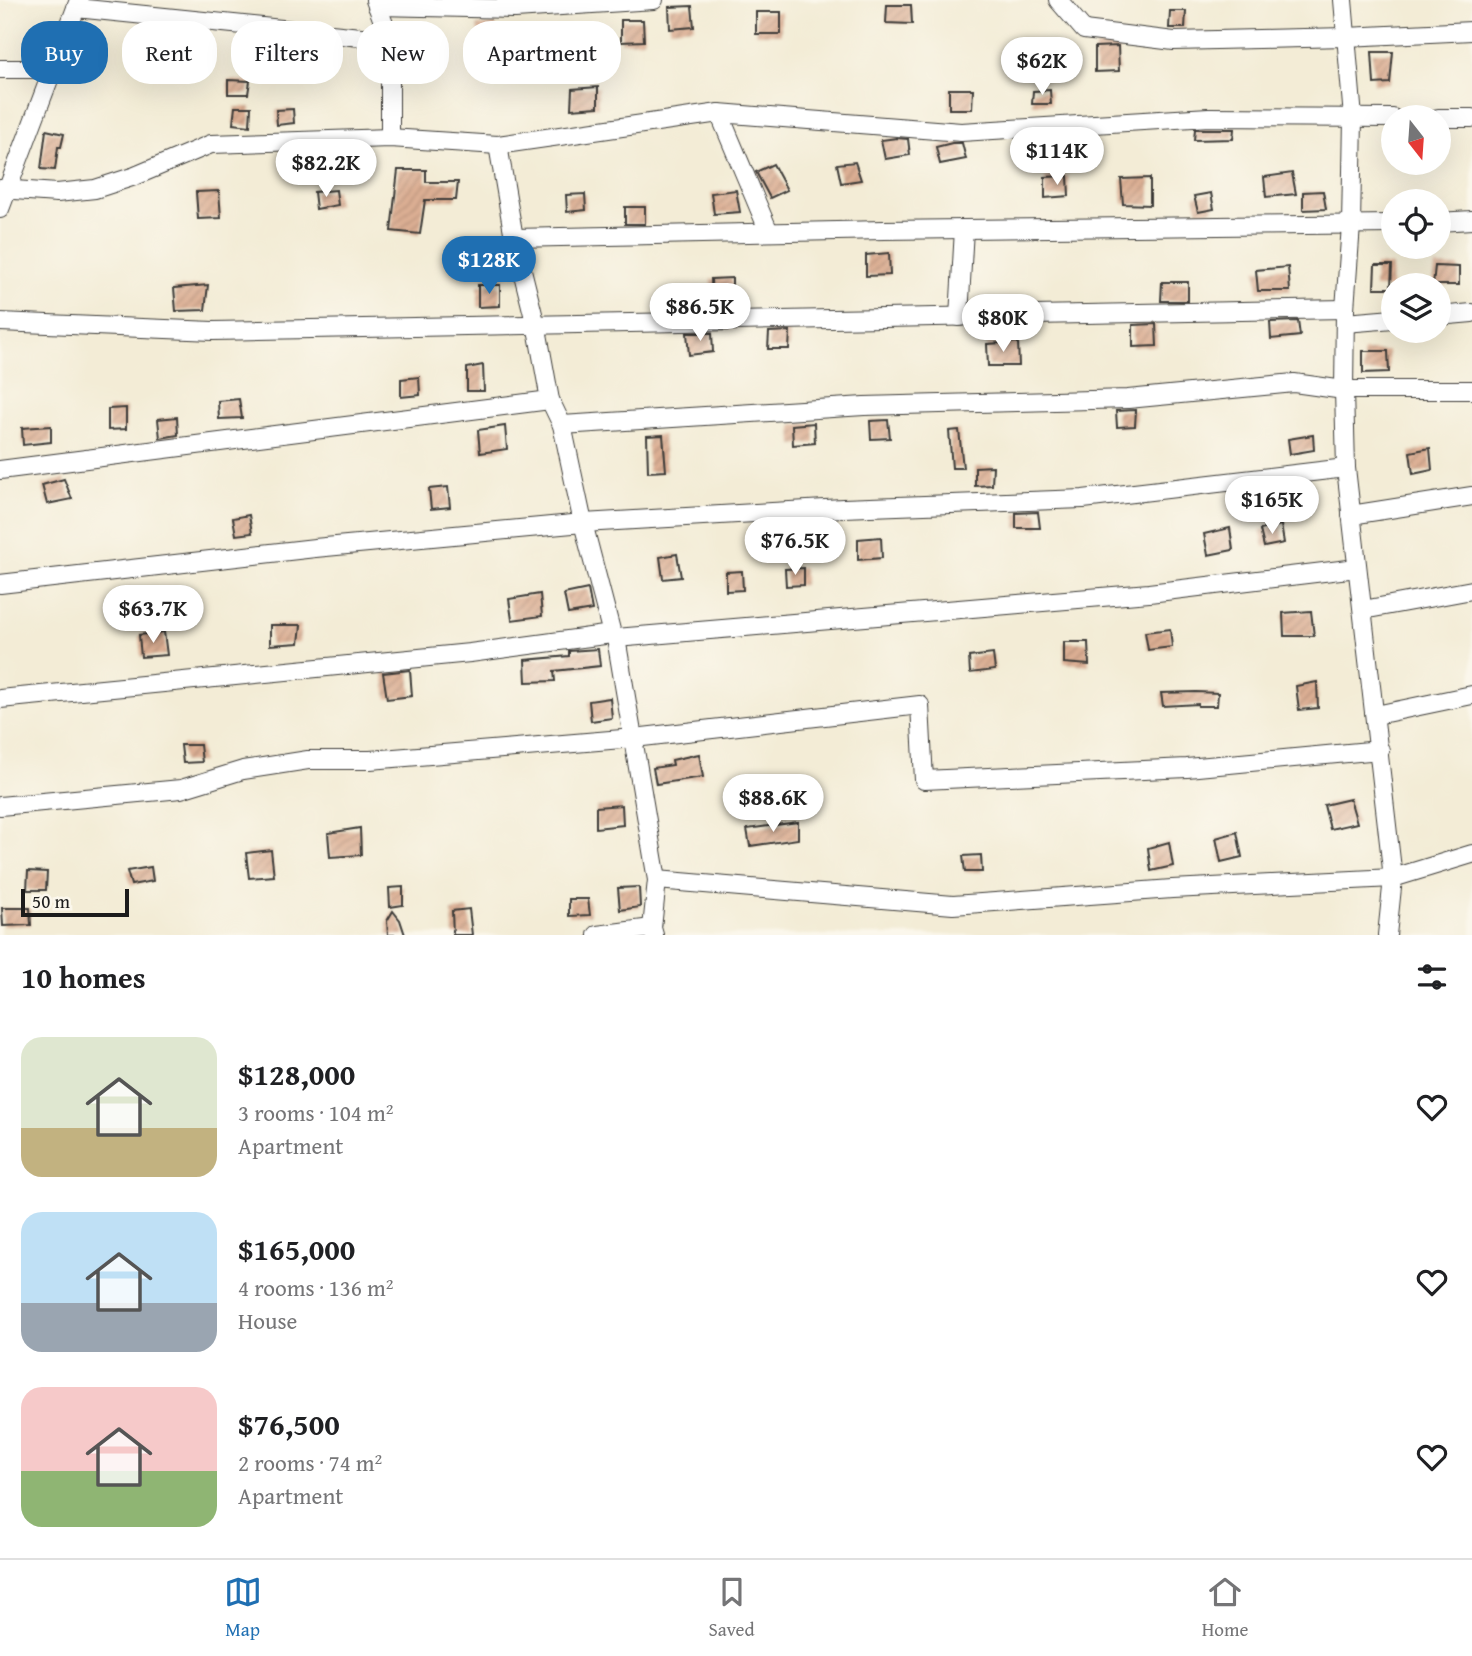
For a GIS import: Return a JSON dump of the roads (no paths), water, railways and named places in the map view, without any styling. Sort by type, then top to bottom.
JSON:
[{"type":"street","points":[[383,21],[376,3],[515,9],[654,0]]},
{"type":"street","points":[[1058,0],[1084,30],[1174,41],[1472,31]]},
{"type":"street","points":[[1343,0],[1353,118],[1351,225],[1345,316],[1346,468],[1393,878],[1387,935]]},
{"type":"street","points":[[71,21],[78,4],[357,36]]},
{"type":"street","points":[[0,69],[21,69]]},
{"type":"street","points":[[0,209],[4,189],[47,84]]},
{"type":"street","points":[[390,84],[390,138]]},
{"type":"street","points":[[4,189],[57,193],[95,189],[135,176],[211,144],[390,138],[498,145],[719,113],[961,132],[1209,117],[1381,118]]},
{"type":"street","points":[[719,113],[769,232]]},
{"type":"street","points":[[1451,118],[1472,118]]},
{"type":"street","points":[[498,145],[514,238],[550,400],[562,425],[583,523],[614,636],[657,880],[653,932],[597,935]]},
{"type":"street","points":[[1451,221],[1472,220]]},
{"type":"street","points":[[514,238],[1381,224]]},
{"type":"street","points":[[959,317],[964,229]]},
{"type":"street","points":[[1451,315],[1472,313]]},
{"type":"street","points":[[0,322],[213,331],[959,317],[1345,316],[1381,318]]},
{"type":"street","points":[[562,425],[864,406],[1128,399],[1294,383],[1344,390],[1472,390]]},
{"type":"street","points":[[0,470],[550,400]]},
{"type":"street","points":[[0,584],[315,548],[583,523],[843,508],[1083,499],[1346,468]]},
{"type":"street","points":[[1351,515],[1472,496]]},
{"type":"street","points":[[0,699],[470,653],[614,636],[1121,596],[1357,568]]},
{"type":"street","points":[[1363,610],[1472,590]]},
{"type":"street","points":[[1376,715],[1472,695]]},
{"type":"street","points":[[0,806],[181,789],[243,769],[308,760],[370,760],[634,738],[920,705],[924,780],[1187,768],[1380,750]]},
{"type":"street","points":[[657,880],[953,905],[1172,889],[1393,878],[1472,854]]}]
